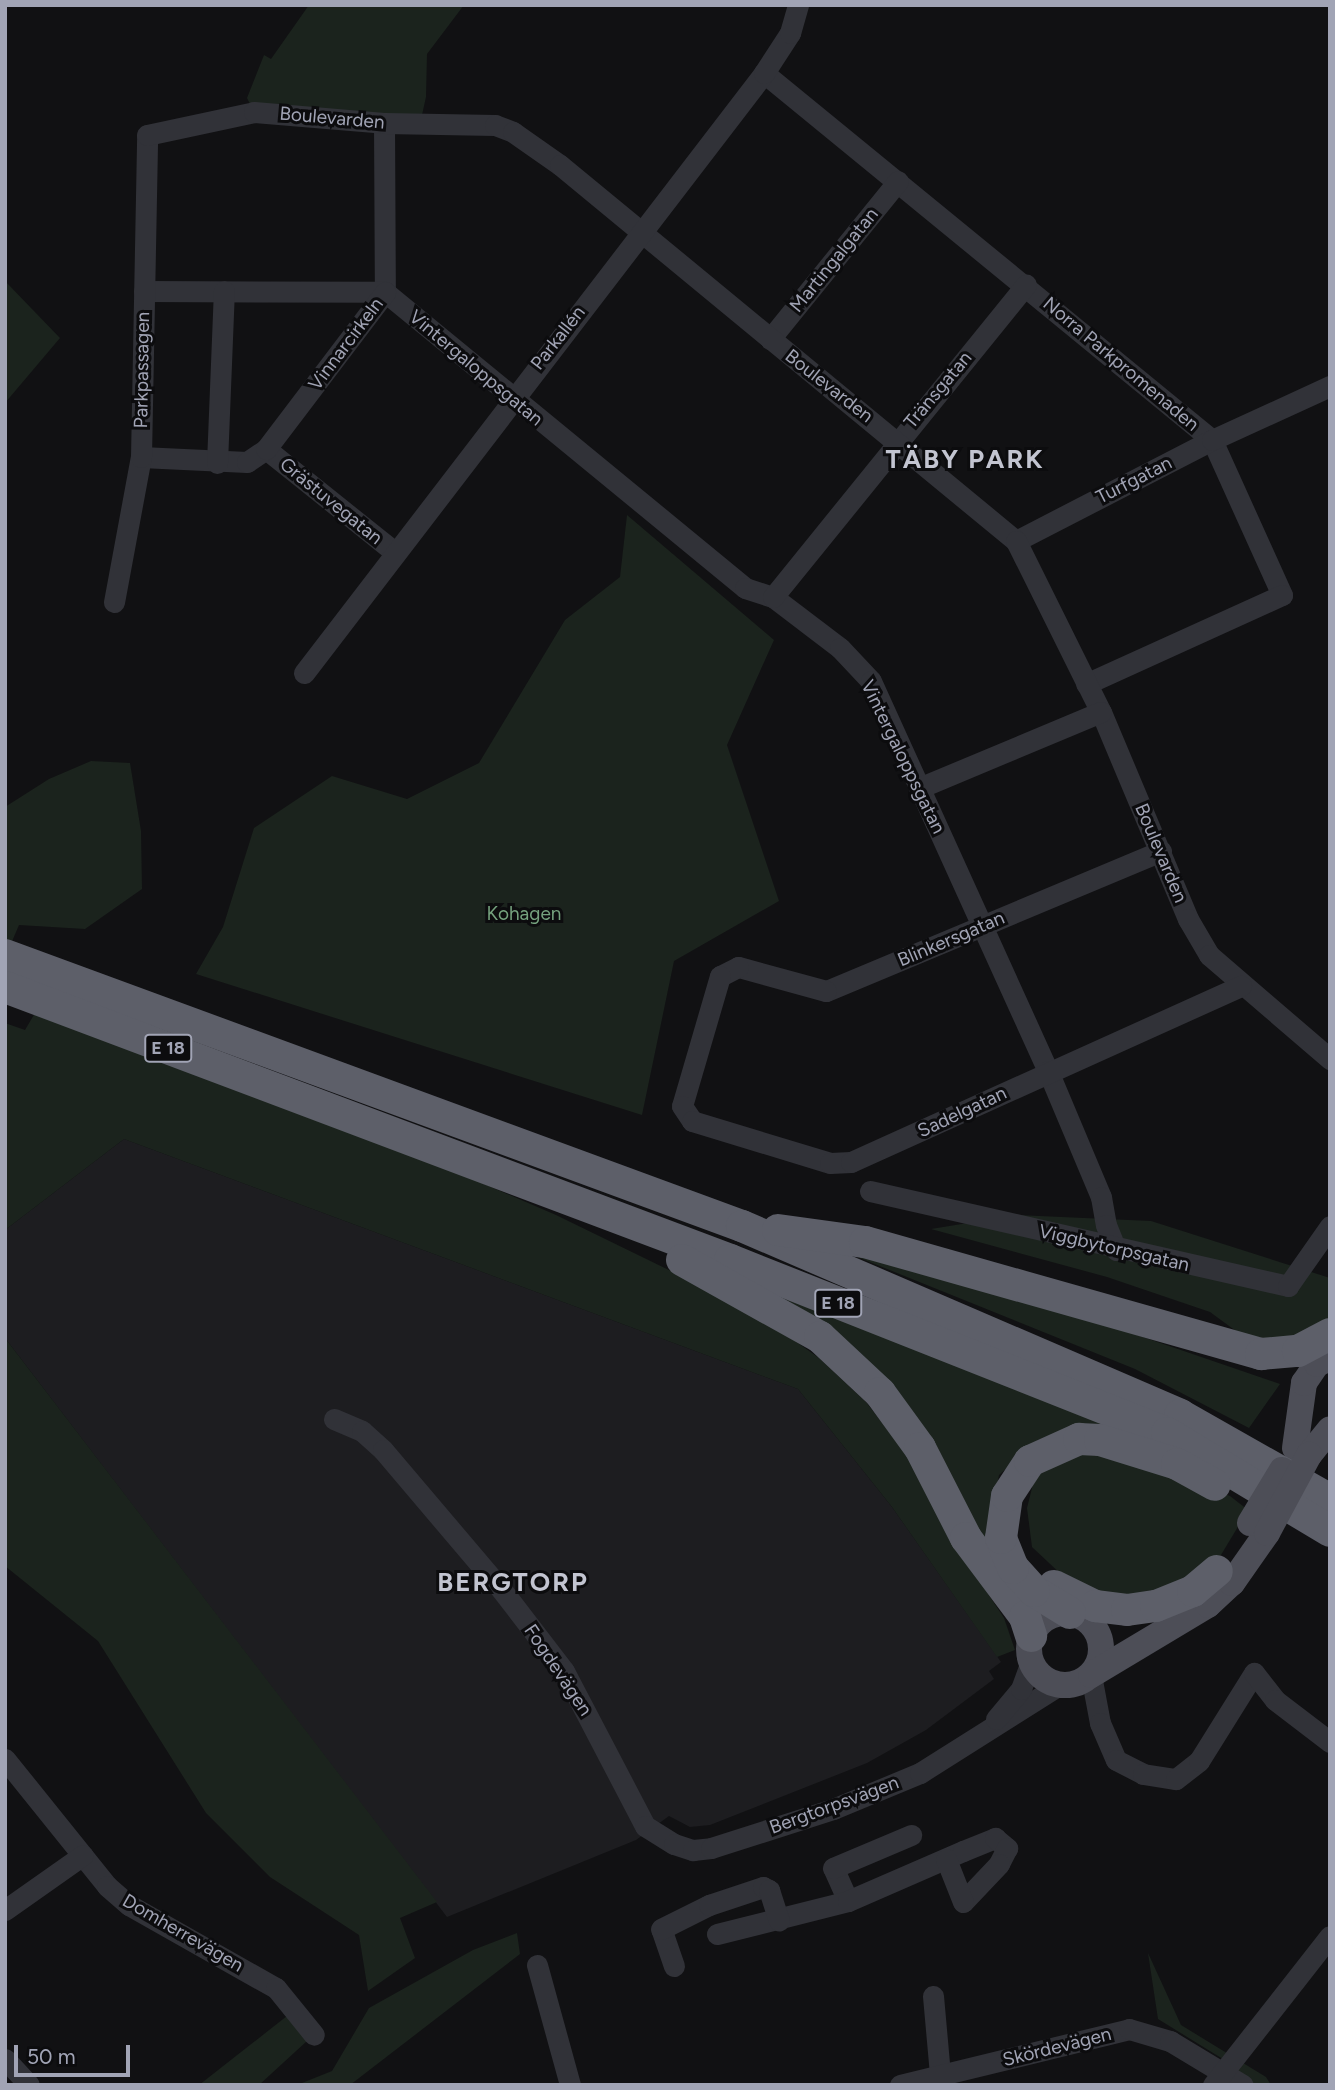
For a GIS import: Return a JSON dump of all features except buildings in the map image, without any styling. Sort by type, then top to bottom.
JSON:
[{"type":"highway","name":"E 18","points":[[5,955],[742,1226],[1180,1415],[1330,1500]]},
{"type":"highway","name":"E 18","points":[[5,987],[730,1260],[1167,1433],[1330,1531]]},
{"type":"highway","points":[[331,1109],[645,1241],[820,1337],[880,1394],[920,1448],[966,1538],[1025,1617],[1031,1649]]},
{"type":"highway","points":[[742,1226],[865,1242],[1128,1316],[1262,1364],[1327,1355]]},
{"type":"highway","points":[[1080,1618],[1034,1591],[1013,1569],[1001,1538],[1007,1496],[1030,1461],[1053,1447],[1079,1439],[1121,1443],[1177,1464],[1330,1548]]},
{"type":"highway","points":[[1021,1473],[1010,1502],[1010,1523],[1019,1548],[1042,1578],[1070,1597],[1127,1610],[1156,1606],[1193,1591],[1217,1571]]},
{"type":"main road","points":[[1302,1451],[1304,1383],[1327,1355]]},
{"type":"main road","points":[[1258,1528],[1186,1601],[1133,1629],[1109,1633],[1080,1618],[1047,1618],[1031,1649],[1047,1681],[1072,1685],[1208,1605],[1232,1583],[1258,1528],[1302,1451],[1330,1429]]},
{"type":"main road","points":[[1080,1618],[1098,1634],[1101,1651],[1091,1675]]},
{"type":"street","name":"Parkallén","points":[[304,673],[764,73],[790,33],[798,5]]},
{"type":"street","name":"Norra Parkpromenaden","points":[[764,73],[1212,440],[1282,595],[1086,684]]},
{"type":"street","name":"Boulevarden","points":[[147,135],[254,112],[384,123],[495,125],[513,132],[896,440],[1016,541],[1101,712],[1160,851],[1209,955],[1241,986],[1330,1059]]},
{"type":"street","points":[[384,123],[385,292]]},
{"type":"street","name":"Parkpassagen","points":[[114,602],[141,457],[147,135]]},
{"type":"street","name":"Martingalgatan","points":[[770,339],[898,181]]},
{"type":"street","name":"Tränsgatan","points":[[773,597],[896,440],[1026,285]]},
{"type":"street","name":"Vinnarcirkeln","points":[[144,291],[385,292]]},
{"type":"street","points":[[217,463],[224,291]]},
{"type":"street","name":"Vinnarcirkeln","points":[[141,457],[217,463],[247,462],[266,449],[385,292]]},
{"type":"street","name":"Vintergaloppsgatan","points":[[385,292],[745,588],[773,597],[840,648],[871,681],[1048,1071],[1101,1197],[1105,1225],[1116,1250]]},
{"type":"street","name":"Turfgatan","points":[[1016,541],[1212,440],[1330,386]]},
{"type":"street","name":"Grästuvegatan","points":[[266,449],[396,552]]},
{"type":"street","points":[[919,788],[1101,712]]},
{"type":"street","name":"Blinkersgatan","points":[[682,1106],[720,976],[738,967],[826,991],[1160,851]]},
{"type":"street","name":"Sadelgatan","points":[[682,1106],[692,1121],[830,1163],[851,1162],[1241,986]]},
{"type":"street","name":"Viggbytorpsgatan","points":[[870,1191],[1116,1250],[1288,1286],[1330,1226]]},
{"type":"street","name":"Fogdevägen","points":[[334,1419],[362,1432],[383,1450],[494,1580],[564,1671],[645,1826],[674,1844]]},
{"type":"street","name":"Bergtorpsvägen","points":[[986,1732],[1021,1689],[1031,1649]]},
{"type":"street","points":[[1091,1675],[1100,1723],[1116,1760],[1143,1774],[1176,1779],[1199,1761],[1254,1672],[1275,1700],[1330,1742]]},
{"type":"street","name":"Bergtorpsvägen","points":[[674,1844],[693,1850],[711,1848],[833,1809],[920,1773],[1059,1685]]},
{"type":"street","name":"Domherrevägen","points":[[5,1759],[83,1855],[129,1905],[276,1988],[314,2035]]},
{"type":"street","points":[[848,1901],[833,1868],[911,1835]]},
{"type":"street","points":[[5,1910],[83,1855]]},
{"type":"street","points":[[717,1934],[848,1901],[946,1858]]},
{"type":"street","points":[[674,1966],[661,1928],[709,1905],[763,1887],[769,1889],[779,1920]]},
{"type":"street","points":[[1218,2078],[1330,1936]]},
{"type":"street","points":[[537,1965],[570,2085]]},
{"type":"street","points":[[933,1996],[940,2076]]},
{"type":"street","name":"Skördevägen","points":[[900,2085],[1129,2029],[1170,2041],[1218,2078],[1243,2085]]},
{"type":"street","points":[[5,2059],[30,2085]]},
{"type":"shaded area","points":[[124,1139],[798,1389],[892,1507],[1001,1662],[989,1671],[994,1679],[926,1730],[867,1763],[710,1825],[690,1827],[669,1816],[636,1840],[447,1917],[5,1338],[5,1230]]},
{"type":"green space","points":[[309,5],[464,5],[427,54],[426,97],[420,124],[254,112],[247,98],[264,55],[271,59]]},
{"type":"green space","points":[[5,281],[60,338],[5,403]]},
{"type":"green space","name":"Kohagen","points":[[627,515],[774,640],[727,745],[779,901],[674,961],[642,1115],[196,974],[223,927],[254,828],[332,776],[407,799],[479,763],[565,620],[620,577]]},
{"type":"green space","points":[[91,761],[130,763],[141,831],[142,889],[85,929],[19,925],[10,946],[5,944],[5,807],[49,779]]},
{"type":"green space","points":[[35,1013],[454,1171],[556,1215],[753,1311],[819,1358],[866,1402],[913,1463],[957,1547],[1004,1618],[1015,1650],[997,1657],[892,1507],[798,1389],[124,1139],[5,1230],[5,1023],[25,1030]]},
{"type":"green space","points":[[1017,1215],[1151,1221],[1330,1278],[1330,1322],[1297,1341],[1264,1343],[1240,1334],[1210,1312],[1107,1277],[931,1229]]},
{"type":"green space","points":[[840,1250],[953,1272],[1280,1384],[1249,1428],[1135,1369]]},
{"type":"green space","points":[[771,1290],[1147,1442],[1059,1433],[1038,1440],[999,1475],[990,1525],[997,1560],[975,1525]]},
{"type":"green space","points":[[5,1338],[437,1902],[400,1918],[415,1958],[368,1991],[359,1935],[270,1877],[206,1813],[98,1641],[5,1566]]},
{"type":"green space","points":[[1076,1450],[1150,1464],[1230,1496],[1248,1510],[1221,1555],[1192,1579],[1146,1595],[1093,1593],[1064,1577],[1032,1547],[1027,1508],[1034,1480],[1053,1461]]},
{"type":"green space","points":[[517,1933],[520,1954],[350,2085],[297,2085],[332,2071],[369,2008],[473,1950]]},
{"type":"green space","points":[[1148,1953],[1181,2025],[1266,2077],[1271,2085],[1226,2085],[1231,2064],[1158,2019]]},
{"type":"green space","points":[[287,2016],[307,2041],[259,2085],[199,2085]]},
{"type":"district","name":"TÄBY PARK","points":[[965,460]]},
{"type":"district","name":"BERGTORP","points":[[513,1583]]}]
